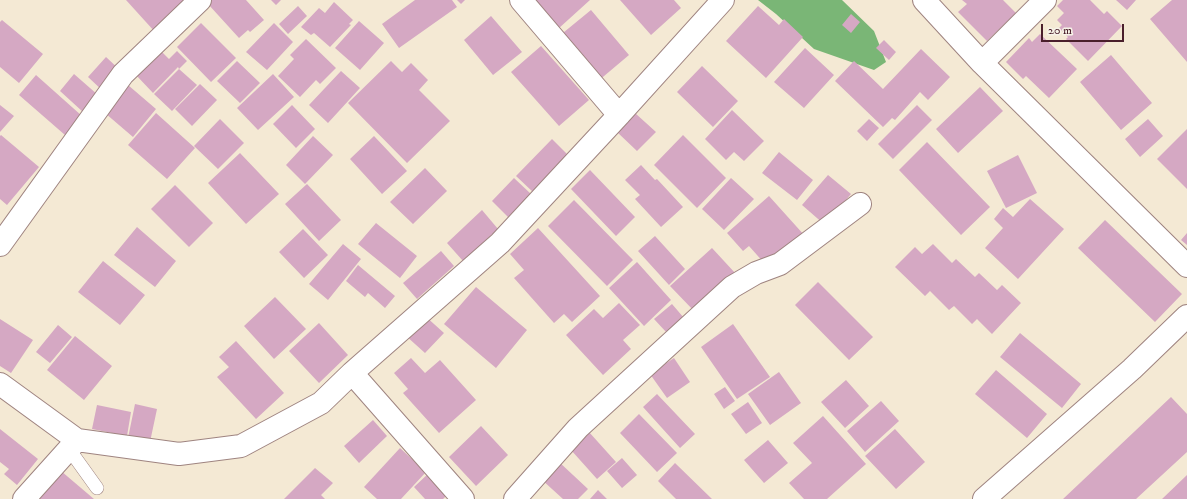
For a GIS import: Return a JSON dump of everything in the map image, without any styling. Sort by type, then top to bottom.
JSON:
[{"type":"street","points":[[0,245],[123,74],[200,0]]},
{"type":"street","points":[[521,0],[619,115]]},
{"type":"street","points":[[0,384],[73,445],[179,454],[241,446],[321,403],[352,373],[500,243],[723,0]]},
{"type":"street","points":[[924,0],[982,63],[1187,266]]},
{"type":"street","points":[[982,63],[1045,0]]},
{"type":"street","points":[[515,499],[578,428],[727,292],[756,274],[780,264],[860,204]]},
{"type":"street","points":[[984,499],[1132,369],[1187,316]]},
{"type":"street","points":[[352,373],[463,499]]},
{"type":"street","points":[[24,499],[73,445]]},
{"type":"lane","points":[[73,445],[98,488]]},
{"type":"green space","points":[[758,0],[842,0],[874,31],[886,62],[874,70],[814,49],[776,14]]},
{"type":"building","points":[[126,0],[189,0],[155,32]]},
{"type":"building","points":[[212,0],[246,0],[264,20],[250,32],[248,30],[239,38],[208,4]]},
{"type":"building","points":[[271,0],[281,0],[276,5]]},
{"type":"building","points":[[415,0],[452,0],[457,7],[399,48],[382,24]]},
{"type":"building","points":[[457,0],[465,0],[461,4]]},
{"type":"building","points":[[535,0],[590,0],[558,29]]},
{"type":"building","points":[[620,0],[674,0],[681,8],[651,35]]},
{"type":"building","points":[[962,0],[1003,0],[1016,13],[987,41],[958,12],[967,4]]},
{"type":"building","points":[[1063,0],[1090,0],[1104,14],[1107,11],[1122,26],[1088,61],[1066,39],[1068,37],[1059,28],[1062,25],[1057,20],[1064,13],[1057,6]]},
{"type":"building","points":[[1116,0],[1136,0],[1127,10]]},
{"type":"building","points":[[1172,0],[1187,0],[1187,62],[1150,19]]},
{"type":"building","points":[[334,2],[353,20],[349,24],[351,25],[330,47],[314,33],[311,35],[301,27],[319,8],[325,13]]},
{"type":"building","points":[[298,6],[307,16],[288,34],[279,24]]},
{"type":"building","points":[[758,6],[779,25],[784,19],[803,37],[766,78],[726,41]]},
{"type":"building","points":[[591,10],[629,55],[597,82],[558,37]]},
{"type":"building","points":[[851,14],[860,22],[851,33],[842,25]]},
{"type":"building","points":[[491,16],[522,52],[493,75],[464,40]]},
{"type":"building","points":[[2,20],[43,54],[19,83],[0,67],[0,22]]},
{"type":"building","points":[[359,21],[384,43],[360,70],[335,48]]},
{"type":"building","points":[[201,23],[236,58],[211,82],[177,47]]},
{"type":"building","points":[[274,23],[293,42],[267,70],[246,52]]},
{"type":"building","points":[[1040,34],[1077,69],[1049,98],[1026,76],[1023,79],[1006,62],[1029,38],[1032,42]]},
{"type":"building","points":[[306,39],[336,68],[320,84],[316,80],[300,97],[278,76],[294,59],[290,55]]},
{"type":"building","points":[[884,40],[896,52],[889,60],[876,48]]},
{"type":"building","points":[[541,46],[589,100],[559,126],[511,72]]},
{"type":"building","points":[[805,48],[834,75],[804,108],[774,82]]},
{"type":"building","points":[[921,49],[950,77],[928,100],[920,92],[895,120],[892,118],[883,127],[835,81],[854,61],[883,89]]},
{"type":"building","points":[[160,50],[169,59],[177,51],[187,61],[179,69],[178,67],[153,93],[136,75]]},
{"type":"building","points":[[1111,55],[1152,103],[1121,130],[1080,82]]},
{"type":"building","points":[[106,57],[121,71],[103,91],[88,77]]},
{"type":"building","points":[[237,61],[260,83],[240,103],[217,81]]},
{"type":"building","points":[[391,61],[402,72],[411,63],[428,80],[419,90],[450,121],[407,163],[348,103]]},
{"type":"building","points":[[702,66],[738,101],[713,127],[677,92]]},
{"type":"building","points":[[179,69],[197,85],[172,111],[154,94]]},
{"type":"building","points":[[341,71],[360,88],[328,123],[309,105]]},
{"type":"building","points":[[74,74],[98,95],[83,112],[60,91]]},
{"type":"building","points":[[273,74],[294,97],[258,130],[237,108]]},
{"type":"building","points":[[36,75],[82,116],[65,135],[19,95]]},
{"type":"building","points":[[200,84],[217,100],[192,126],[175,109]]},
{"type":"building","points":[[128,85],[156,109],[133,137],[105,113]]},
{"type":"building","points":[[980,87],[1003,111],[958,153],[936,129]]},
{"type":"building","points":[[0,105],[14,116],[0,132]]},
{"type":"building","points":[[292,105],[315,129],[296,148],[273,124]]},
{"type":"building","points":[[917,105],[932,120],[893,159],[878,144]]},
{"type":"building","points":[[732,110],[764,141],[744,161],[734,152],[726,160],[705,139]]},
{"type":"building","points":[[156,113],[195,148],[167,179],[128,145]]},
{"type":"building","points":[[635,113],[656,132],[637,151],[617,132]]},
{"type":"building","points":[[220,119],[244,143],[218,169],[194,146]]},
{"type":"building","points":[[869,119],[879,128],[867,141],[857,131]]},
{"type":"building","points":[[1148,119],[1163,136],[1140,157],[1125,139]]},
{"type":"building","points":[[1187,129],[1187,189],[1157,159]]},
{"type":"building","points":[[1,135],[39,167],[7,205],[0,199]]},
{"type":"building","points":[[683,135],[726,178],[697,208],[654,165]]},
{"type":"building","points":[[313,136],[333,155],[305,184],[286,165]]},
{"type":"building","points":[[374,136],[407,171],[382,194],[350,159]]},
{"type":"building","points":[[552,139],[569,156],[534,193],[516,176]]},
{"type":"building","points":[[927,142],[990,207],[961,235],[899,170]]},
{"type":"building","points":[[779,152],[813,180],[797,200],[762,173]]},
{"type":"building","points":[[240,153],[279,194],[246,224],[208,183]]},
{"type":"building","points":[[1018,155],[1037,193],[1006,208],[987,171]]},
{"type":"building","points":[[641,165],[655,180],[657,179],[683,207],[661,227],[635,199],[640,195],[625,180]]},
{"type":"building","points":[[425,168],[447,191],[413,224],[390,202]]},
{"type":"building","points":[[590,170],[635,217],[616,236],[571,189]]},
{"type":"building","points":[[828,175],[851,194],[825,225],[802,205]]},
{"type":"building","points":[[514,178],[531,194],[508,217],[492,201]]},
{"type":"building","points":[[731,178],[754,199],[724,230],[702,209]]},
{"type":"building","points":[[307,184],[341,220],[319,241],[285,204]]},
{"type":"building","points":[[175,185],[213,223],[189,247],[151,209]]},
{"type":"building","points":[[769,196],[805,236],[765,264],[749,246],[743,251],[727,233]]},
{"type":"building","points":[[1030,199],[1064,229],[1018,279],[985,248],[1003,228],[994,219],[1003,208],[1013,217]]},
{"type":"building","points":[[574,200],[633,260],[607,286],[548,226]]},
{"type":"building","points":[[482,210],[498,229],[463,261],[447,243]]},
{"type":"building","points":[[1105,220],[1182,294],[1155,322],[1078,248]]},
{"type":"building","points":[[376,223],[417,256],[400,278],[358,244]]},
{"type":"building","points":[[137,227],[176,261],[155,287],[114,255]]},
{"type":"building","points":[[538,228],[600,296],[572,322],[564,314],[554,323],[514,278],[524,270],[510,254]]},
{"type":"building","points":[[303,229],[328,255],[304,278],[279,252]]},
{"type":"building","points":[[1187,233],[1187,245],[1181,240]]},
{"type":"building","points":[[655,236],[685,269],[669,285],[638,251]]},
{"type":"building","points":[[343,244],[361,259],[328,300],[309,284]]},
{"type":"building","points":[[933,244],[952,263],[956,259],[975,277],[979,273],[997,290],[1002,285],[1021,303],[992,334],[977,319],[972,324],[954,306],[949,310],[930,291],[925,296],[895,267],[915,247],[922,254]]},
{"type":"building","points":[[712,248],[736,274],[695,312],[670,286]]},
{"type":"building","points":[[441,251],[454,266],[417,299],[403,283]]},
{"type":"building","points":[[103,261],[145,295],[120,325],[78,292]]},
{"type":"building","points":[[637,262],[671,300],[644,326],[609,288]]},
{"type":"building","points":[[358,265],[395,296],[385,308],[368,293],[365,297],[346,281]]},
{"type":"building","points":[[818,282],[873,337],[849,360],[795,305]]},
{"type":"building","points":[[476,287],[527,330],[496,368],[444,324]]},
{"type":"building","points":[[275,297],[306,329],[274,359],[244,326]]},
{"type":"building","points":[[619,303],[640,325],[623,340],[631,349],[603,375],[566,335],[594,309],[603,318]]},
{"type":"building","points":[[672,304],[684,318],[667,333],[654,319]]},
{"type":"building","points":[[424,315],[444,333],[425,353],[405,335]]},
{"type":"building","points":[[0,319],[33,340],[11,373],[0,366]]},
{"type":"building","points":[[319,323],[348,355],[319,383],[289,351]]},
{"type":"building","points":[[733,324],[770,377],[737,399],[701,347]]},
{"type":"building","points":[[58,325],[72,337],[50,363],[36,352]]},
{"type":"building","points":[[1020,333],[1081,384],[1062,408],[1000,357]]},
{"type":"building","points":[[75,336],[112,366],[84,400],[47,370]]},
{"type":"building","points":[[236,341],[284,393],[256,419],[217,377],[229,367],[219,357]]},
{"type":"building","points":[[411,358],[425,373],[440,360],[476,400],[439,433],[403,393],[408,389],[394,373]]},
{"type":"building","points":[[674,358],[690,382],[667,398],[650,374]]},
{"type":"building","points":[[996,370],[1047,414],[1027,438],[975,394]]},
{"type":"building","points":[[779,372],[801,403],[770,425],[748,394]]},
{"type":"building","points":[[846,380],[869,406],[845,428],[821,402]]},
{"type":"building","points":[[725,387],[735,401],[724,409],[714,394]]},
{"type":"building","points":[[657,394],[695,434],[680,448],[643,407]]},
{"type":"building","points":[[1171,397],[1187,414],[1187,452],[1136,499],[1063,499]]},
{"type":"building","points":[[881,401],[899,421],[865,452],[847,431]]},
{"type":"building","points":[[748,402],[762,423],[746,434],[731,414]]},
{"type":"building","points":[[135,404],[157,409],[150,442],[128,438]]},
{"type":"building","points":[[97,405],[131,412],[127,436],[92,429]]},
{"type":"building","points":[[639,414],[677,453],[657,472],[620,433]]},
{"type":"building","points":[[823,416],[866,464],[827,499],[804,499],[789,483],[812,463],[793,443]]},
{"type":"building","points":[[373,420],[387,436],[359,463],[344,446]]},
{"type":"building","points":[[481,426],[508,455],[476,486],[449,457]]},
{"type":"building","points":[[0,429],[38,459],[17,485],[4,474],[9,469],[0,462]]},
{"type":"building","points":[[895,429],[925,462],[896,489],[865,456]]},
{"type":"building","points":[[589,432],[616,462],[597,479],[571,450]]},
{"type":"building","points":[[768,440],[788,463],[764,483],[744,460]]},
{"type":"building","points":[[400,448],[426,472],[401,499],[377,499],[364,487]]},
{"type":"building","points":[[622,458],[637,475],[622,488],[607,471]]},
{"type":"building","points":[[558,461],[588,489],[578,499],[563,499],[541,479]]},
{"type":"building","points":[[675,463],[712,499],[676,499],[658,481]]},
{"type":"building","points":[[315,468],[333,483],[321,495],[325,499],[284,499]]},
{"type":"building","points":[[61,471],[94,499],[37,499]]},
{"type":"building","points":[[429,473],[449,493],[443,499],[425,499],[414,487]]},
{"type":"building","points":[[1187,475],[1187,499],[1162,499]]},
{"type":"building","points":[[598,490],[607,499],[590,499]]}]
